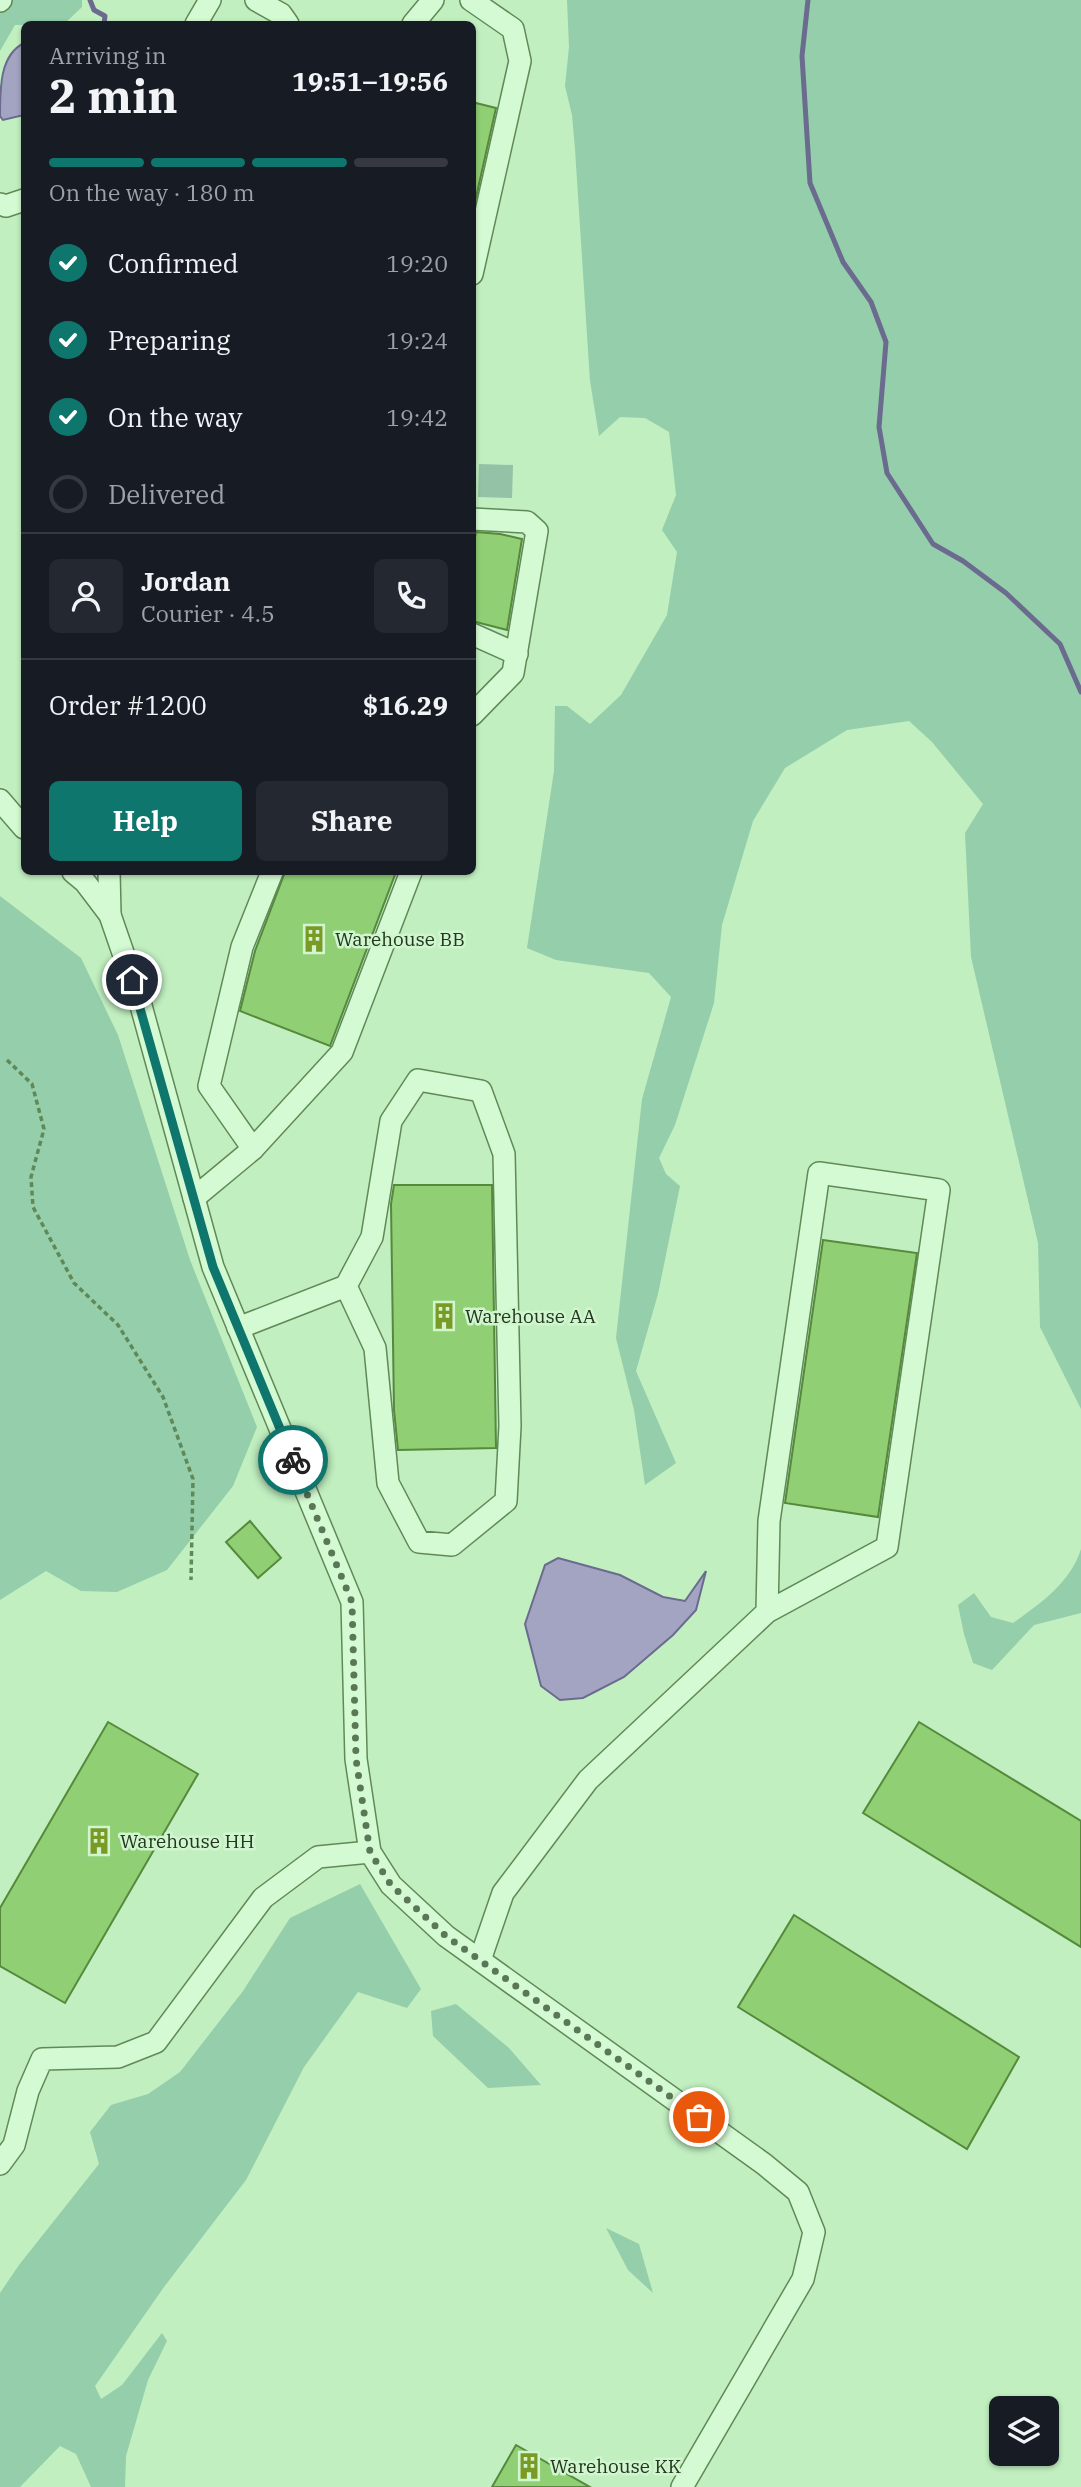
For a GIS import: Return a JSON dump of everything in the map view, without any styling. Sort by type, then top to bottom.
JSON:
[{"type":"lane","points":[[198,21],[210,0]]},
{"type":"lane","points":[[256,0],[281,14],[286,21]]},
{"type":"lane","points":[[416,21],[433,0]]},
{"type":"lane","points":[[471,0],[513,29],[520,61],[476,256]]},
{"type":"lane","points":[[0,204],[5,206],[21,201]]},
{"type":"lane","points":[[476,519],[527,522],[537,531],[513,673],[476,711]]},
{"type":"lane","points":[[476,636],[517,654]]},
{"type":"lane","points":[[0,800],[21,824]]},
{"type":"lane","points":[[77,875],[110,915]]},
{"type":"lane","points":[[108,875],[110,915],[140,1002],[213,1267],[352,1602],[356,1759],[370,1852],[391,1885],[446,1936],[764,2164],[798,2192],[814,2232],[803,2279],[682,2487]]},
{"type":"lane","points":[[253,1149],[209,1086],[243,947],[271,875]]},
{"type":"lane","points":[[194,1198],[253,1149],[342,1052],[410,875]]},
{"type":"lane","points":[[238,1328],[346,1286],[372,1237],[391,1122],[418,1080],[481,1091],[504,1154],[510,1426],[506,1501],[452,1545],[419,1542],[388,1483],[375,1348],[346,1286]]},
{"type":"lane","points":[[481,1960],[503,1893],[588,1780],[767,1612],[887,1547],[939,1190],[819,1173],[769,1521],[767,1612]]},
{"type":"lane","points":[[0,2164],[15,2146],[28,2091],[42,2059],[118,2057],[156,2042],[262,1898],[318,1857],[370,1852]]},
{"type":"path","points":[[7,1060],[32,1084],[44,1129],[32,1177],[33,1207],[74,1283],[118,1325],[163,1397],[193,1479],[191,1580]]},
{"type":"green space","points":[[0,0],[82,0],[82,7],[67,21],[21,21],[21,25],[15,25],[0,51]]},
{"type":"green space","points":[[567,0],[1081,0],[1081,1409],[1040,1327],[1038,1243],[971,957],[965,833],[983,804],[932,742],[909,721],[847,730],[785,768],[753,821],[722,925],[714,1003],[675,1125],[659,1158],[666,1174],[680,1186],[658,1294],[636,1371],[676,1463],[645,1485],[634,1410],[616,1338],[642,1099],[671,997],[649,973],[556,960],[527,948],[554,771],[555,706],[567,706],[590,724],[621,695],[667,615],[677,552],[662,530],[676,495],[669,432],[645,418],[620,417],[599,436],[590,381],[572,115],[565,86],[569,47]]},
{"type":"green space","points":[[479,464],[513,465],[512,498],[478,497]]},
{"type":"green space","points":[[0,896],[81,958],[118,1035],[190,1260],[257,1427],[233,1486],[167,1570],[117,1592],[81,1591],[46,1571],[0,1600]]},
{"type":"green space","points":[[1081,1549],[1081,1613],[1034,1625],[992,1670],[973,1663],[958,1605],[974,1593],[991,1617],[1013,1623],[1044,1600],[1062,1582]]},
{"type":"green space","points":[[360,1884],[421,1989],[407,2008],[358,1992],[304,2067],[246,2180],[164,2287],[95,2386],[101,2399],[122,2385],[162,2333],[167,2341],[148,2380],[126,2456],[125,2487],[91,2487],[76,2454],[60,2446],[20,2487],[0,2487],[0,2293],[99,2164],[90,2132],[111,2105],[148,2094],[180,2072],[243,1991],[290,1918]]},
{"type":"green space","points":[[456,2004],[509,2048],[541,2085],[488,2088],[433,2036],[431,2011]]},
{"type":"green space","points":[[606,2228],[639,2244],[653,2293],[628,2270]]},
{"type":"water","points":[[21,45],[21,116],[3,120],[0,116],[0,94],[3,73],[16,48]]},
{"type":"water","points":[[558,1558],[620,1575],[663,1597],[685,1601],[706,1571],[696,1610],[673,1635],[624,1677],[583,1698],[560,1700],[541,1686],[525,1624],[545,1565]]},
{"type":"building","points":[[476,103],[496,108],[476,198]]},
{"type":"building","points":[[476,532],[522,539],[507,630],[476,622]]},
{"type":"building","name":"Warehouse BB","points":[[284,875],[395,875],[330,1046],[240,1011],[255,951]]},
{"type":"building","name":"Warehouse AA","points":[[394,1185],[492,1185],[496,1448],[398,1450],[394,1410],[391,1204]]},
{"type":"building","points":[[823,1240],[917,1253],[878,1517],[785,1503]]},
{"type":"building","points":[[250,1521],[281,1558],[258,1578],[226,1542]]},
{"type":"building","name":"Warehouse HH","points":[[108,1722],[198,1774],[65,2003],[0,1966],[0,1908]]},
{"type":"building","points":[[919,1722],[1081,1821],[1081,1947],[863,1813]]},
{"type":"building","points":[[794,1915],[1019,2057],[967,2149],[738,2007]]},
{"type":"building","name":"Warehouse KK","points":[[516,2445],[590,2487],[492,2487]]},
{"type":"waterway","points":[[90,0],[94,10],[105,16],[104,21]]},
{"type":"waterway","points":[[808,0],[802,56],[810,183],[843,262],[871,302],[886,342],[879,427],[887,473],[933,544],[963,561],[1006,593],[1060,644],[1081,692]]},
{"type":"way so far","points":[[293,1460],[352,1602],[356,1759],[370,1852],[391,1885],[446,1936],[699,2117]]},
{"type":"place","name":"Warehouse BB","points":[[314,939]]},
{"type":"place","name":"Warehouse AA","points":[[444,1316]]},
{"type":"place","name":"Warehouse HH","points":[[99,1841]]},
{"type":"place","name":"Warehouse KK","points":[[529,2466]]},
{"type":"route","points":[[132,980],[213,1267],[293,1460]]}]
